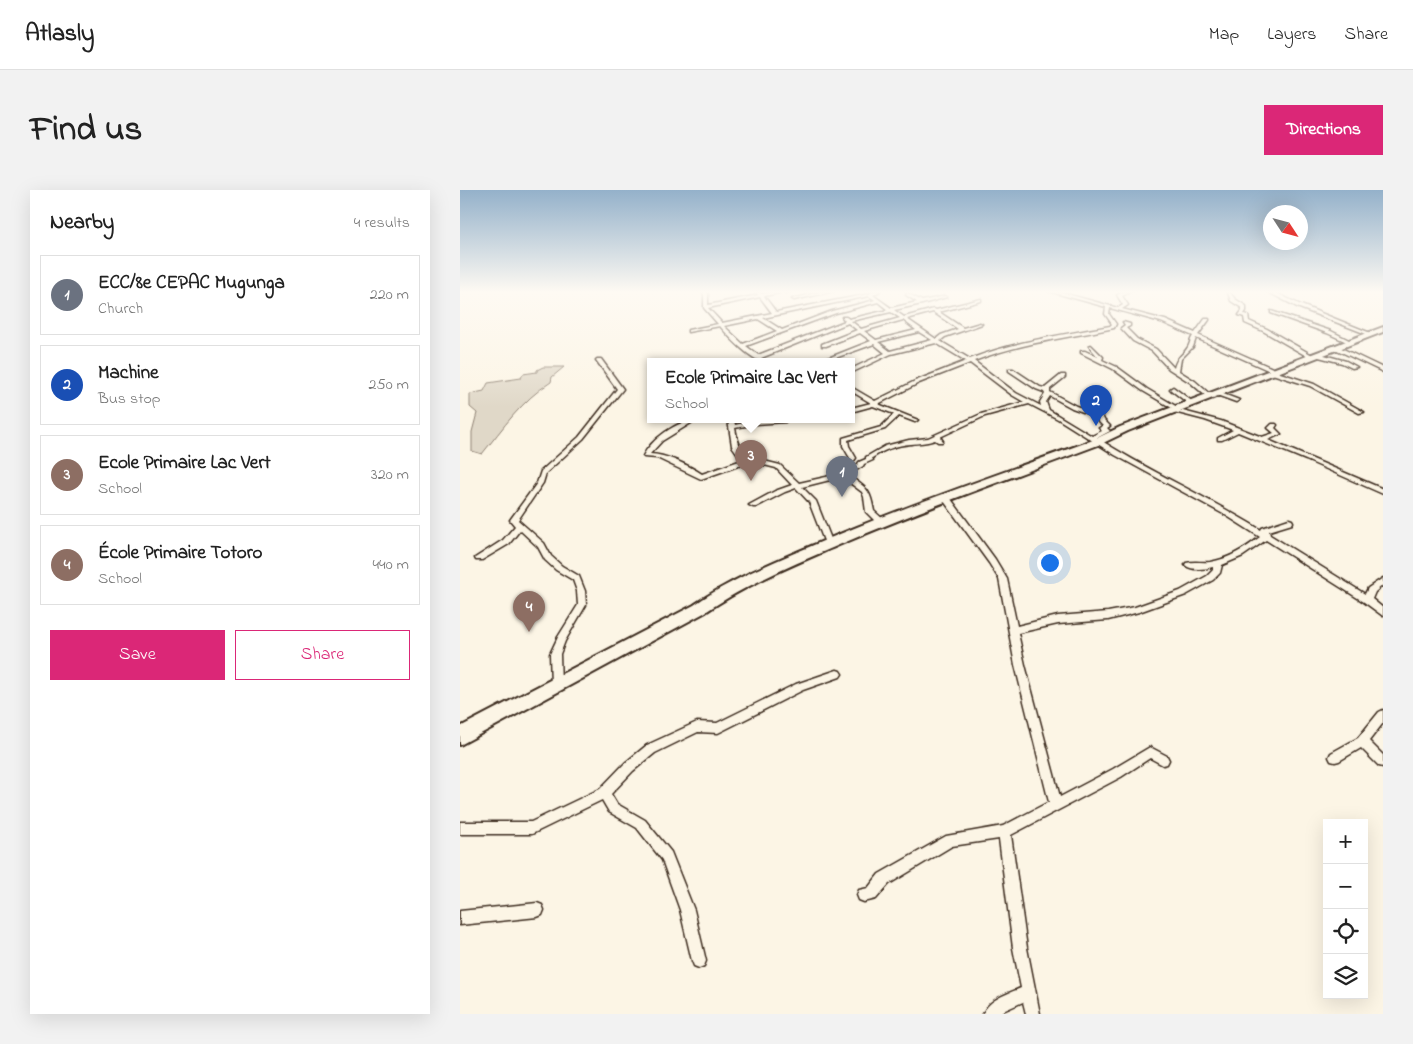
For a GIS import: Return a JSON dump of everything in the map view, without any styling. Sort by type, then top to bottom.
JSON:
[{"type":"highway","points":[[460,736],[699,609],[722,593],[779,565],[945,497],[1095,441],[1273,371],[1378,333]]},
{"type":"street","points":[[690,331],[698,329]]},
{"type":"street","points":[[726,329],[743,346],[758,356],[826,329]]},
{"type":"street","points":[[743,346],[784,329]]},
{"type":"street","points":[[824,345],[865,329]]},
{"type":"street","points":[[855,369],[889,353],[936,340],[960,329]]},
{"type":"street","points":[[855,409],[874,403],[917,382],[990,353],[1027,343],[1099,329]]},
{"type":"street","points":[[1124,329],[1128,334],[1154,350],[1166,364],[1212,395],[1236,400]]},
{"type":"street","points":[[1182,329],[1273,371],[1312,385],[1361,412]]},
{"type":"street","points":[[1176,370],[1179,359],[1186,355],[1201,329]]},
{"type":"street","points":[[1264,329],[1354,367]]},
{"type":"street","points":[[1323,329],[1350,342]]},
{"type":"street","points":[[831,358],[874,342],[920,330],[977,365],[1004,387],[1095,441],[1222,509],[1367,600],[1383,613]]},
{"type":"street","points":[[860,331],[889,353]]},
{"type":"street","points":[[1092,346],[1101,358],[1098,360]]},
{"type":"street","points":[[1083,352],[1115,368],[1174,410],[1263,439],[1311,458],[1383,492]]},
{"type":"street","points":[[1323,353],[1358,361]]},
{"type":"street","points":[[1323,353],[1383,370]]},
{"type":"street","points":[[556,685],[555,654],[561,640],[582,605],[581,591],[576,578],[559,568],[548,558],[541,545],[514,520],[540,483],[543,472],[581,438],[620,389],[600,360]]},
{"type":"street","points":[[1011,370],[1038,388],[1073,406]]},
{"type":"street","points":[[1046,411],[1043,402],[1048,386],[1063,376]]},
{"type":"street","points":[[1173,389],[1191,403]]},
{"type":"street","points":[[855,391],[874,403],[915,420]]},
{"type":"street","points":[[1043,402],[1055,401],[1100,416],[1101,421],[1107,426],[1102,428],[1107,430],[1096,435],[1095,441]]},
{"type":"street","points":[[753,505],[791,487],[798,487],[846,473],[861,465],[861,463],[870,460],[868,458],[875,453],[900,444],[938,439],[983,414],[1029,402]]},
{"type":"street","points":[[881,522],[870,512],[868,497],[864,491],[846,473],[846,467],[853,458],[846,446],[845,439],[883,428],[898,414]]},
{"type":"street","points":[[688,423],[660,440],[651,448],[646,456],[658,456],[701,477],[758,458],[766,464],[778,466],[812,501],[829,544]]},
{"type":"street","points":[[732,423],[734,444],[746,461]]},
{"type":"street","points":[[1263,439],[1278,434],[1271,428],[1274,425]]},
{"type":"street","points":[[1220,439],[1238,430]]},
{"type":"street","points":[[945,497],[1003,579],[1020,665],[1056,805]]},
{"type":"street","points":[[1266,536],[1265,530],[1268,528],[1289,522]]},
{"type":"street","points":[[479,558],[506,542],[520,525]]},
{"type":"street","points":[[1189,566],[1200,567],[1218,564],[1246,551],[1266,536]]},
{"type":"street","points":[[1013,630],[1058,620],[1108,616],[1136,610],[1195,587],[1217,571],[1218,564]]},
{"type":"street","points":[[1367,600],[1371,590],[1383,581]]},
{"type":"street","points":[[460,828],[532,828],[604,793],[629,767],[651,749],[697,727],[718,728],[800,687],[837,674]]},
{"type":"street","points":[[1336,757],[1362,742],[1383,715]]},
{"type":"street","points":[[1362,742],[1383,762]]},
{"type":"street","points":[[864,895],[871,894],[884,878],[920,860],[950,840],[1004,832],[1117,773],[1150,752],[1163,760]]},
{"type":"street","points":[[604,793],[613,808],[641,824],[667,856],[687,910],[699,961]]},
{"type":"street","points":[[1004,832],[1020,948],[1033,1014]]},
{"type":"street","points":[[460,918],[538,910]]},
{"type":"street","points":[[990,1014],[998,1006],[1028,992]]},
{"type":"shaded area","points":[[543,367],[564,367],[552,377],[551,382],[522,406],[482,454],[472,451],[472,432],[477,413],[470,407],[470,394],[484,391],[488,383],[521,378],[523,374],[537,372],[537,370]]},
{"type":"place","name":"Machine","points":[[1096,426]]},
{"type":"place","name":"Ecole Primaire Lac Vert","points":[[751,481]]},
{"type":"place","name":"ECC/8e CEPAC Mugunga","points":[[842,497]]},
{"type":"place","name":"École Primaire Totoro","points":[[529,632]]}]
